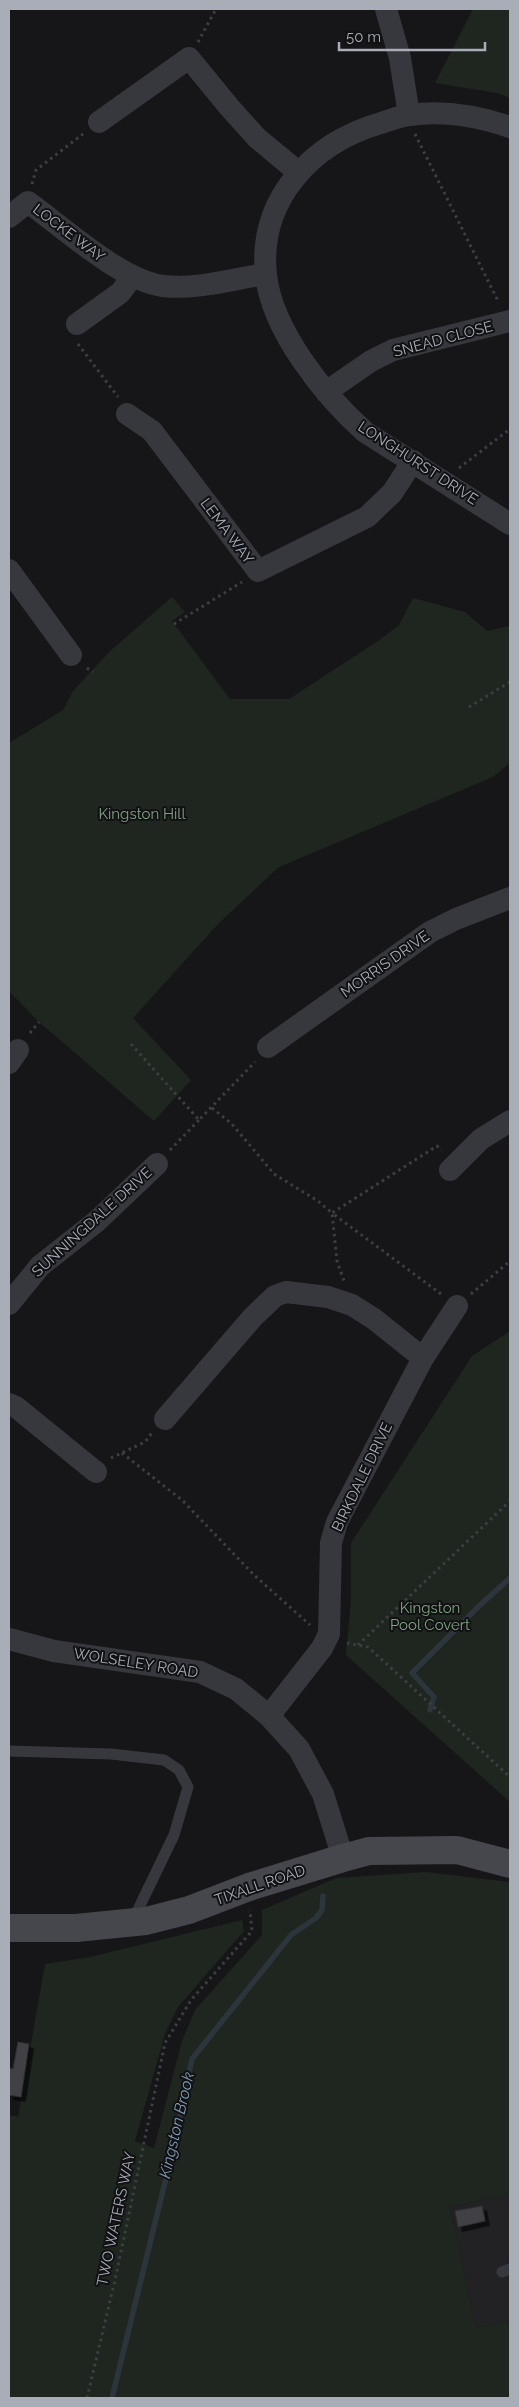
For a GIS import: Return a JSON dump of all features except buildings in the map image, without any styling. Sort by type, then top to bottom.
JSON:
[{"type":"street","points":[[386,9],[400,58],[408,115]]},
{"type":"street","points":[[99,122],[189,58],[257,138],[298,172]]},
{"type":"street","name":"LONGHURST DRIVE","points":[[510,127],[475,116],[445,113],[408,115],[367,127],[336,141],[298,172],[285,190],[275,210],[268,239],[266,274],[270,295],[279,321],[326,392],[345,414],[366,432],[510,524]]},
{"type":"street","name":"LOCKE WAY","points":[[9,218],[28,202],[116,268],[132,277],[164,286],[190,286],[266,274]]},
{"type":"street","points":[[77,324],[120,293],[132,277]]},
{"type":"street","name":"SNEAD CLOSE","points":[[326,392],[371,361],[393,350],[509,321]]},
{"type":"street","name":"LEMA WAY","points":[[127,414],[152,431],[258,571],[367,517],[392,493],[413,461]]},
{"type":"street","points":[[9,570],[71,655]]},
{"type":"street","name":"MORRIS DRIVE","points":[[268,1047],[430,932],[456,919],[510,898]]},
{"type":"street","points":[[446,1164],[510,1121]]},
{"type":"street","name":"SUNNINGDALE DRIVE","points":[[9,1304],[40,1266],[97,1220],[158,1164]]},
{"type":"street","points":[[165,1419],[253,1317],[275,1296],[286,1292],[328,1297],[352,1305],[374,1319],[423,1358]]},
{"type":"street","name":"BIRKDALE DRIVE","points":[[268,1716],[326,1640],[330,1622],[331,1543],[338,1522],[423,1358],[457,1306]]},
{"type":"street","points":[[9,1404],[16,1407],[96,1472]]},
{"type":"street","name":"WOLSELEY ROAD","points":[[9,1640],[54,1651],[200,1672],[236,1690],[268,1716],[299,1749],[323,1794],[343,1858]]},
{"type":"street","name":"TIXALL ROAD","points":[[9,1928],[49,1929],[131,1924],[189,1910],[249,1887],[369,1851],[457,1850],[510,1864]]},
{"type":"lane","points":[[9,1751],[111,1754],[164,1760],[179,1770],[188,1787],[174,1835],[131,1924]]},
{"type":"path","points":[[189,58],[216,9]]},
{"type":"path","points":[[408,115],[415,135],[509,321]]},
{"type":"path","points":[[28,202],[36,170],[99,122]]},
{"type":"path","points":[[77,324],[68,330],[116,393],[127,414]]},
{"type":"path","points":[[443,480],[510,429]]},
{"type":"path","points":[[174,624],[258,571]]},
{"type":"path","points":[[469,707],[510,682]]},
{"type":"path","points":[[131,1044],[199,1120]]},
{"type":"path","points":[[158,1164],[268,1047]]},
{"type":"path","points":[[212,1108],[232,1124],[274,1174],[318,1201],[457,1306],[510,1262]]},
{"type":"path","points":[[332,1213],[437,1146],[446,1164]]},
{"type":"path","points":[[332,1213],[337,1261],[352,1305]]},
{"type":"path","points":[[96,1472],[112,1457],[145,1442],[165,1419]]},
{"type":"path","points":[[357,1645],[510,1501]]},
{"type":"path","name":"TWO WATERS WAY","points":[[87,2398],[115,2280],[165,2043],[191,2000],[252,1931],[249,1887]]},
{"type":"shaded area","points":[[510,2194],[510,2321],[476,2328],[450,2207]]},
{"type":"green space","points":[[473,9],[510,9],[510,98],[497,93],[435,83]]},
{"type":"green space","name":"Kingston Hill","points":[[172,597],[185,612],[172,621],[230,699],[289,699],[378,641],[399,625],[413,598],[465,612],[487,631],[510,626],[510,763],[493,777],[279,867],[219,923],[133,1018],[191,1080],[154,1121],[39,1022],[9,991],[9,743],[63,710],[73,691],[109,652]]},
{"type":"green space","name":"Kingston Pool Covert","points":[[510,1331],[510,1802],[346,1655],[351,1600],[351,1543],[472,1356]]},
{"type":"green space","points":[[426,1872],[510,1882],[510,2194],[450,2207],[476,2328],[510,2321],[510,2398],[9,2398],[9,2115],[18,2117],[45,1964],[90,1957],[242,1920],[244,1931],[178,2007],[165,2034],[135,2141],[154,2148],[182,2041],[195,2010],[262,1935],[262,1910],[336,1878]]},
{"type":"waterway","name":"Kingston Brook","points":[[430,1710],[434,1697],[412,1673],[510,1578]]},
{"type":"waterway","name":"Kingston Brook","points":[[112,2398],[170,2162],[192,2059],[291,1935],[316,1918],[322,1910],[323,1896]]}]
